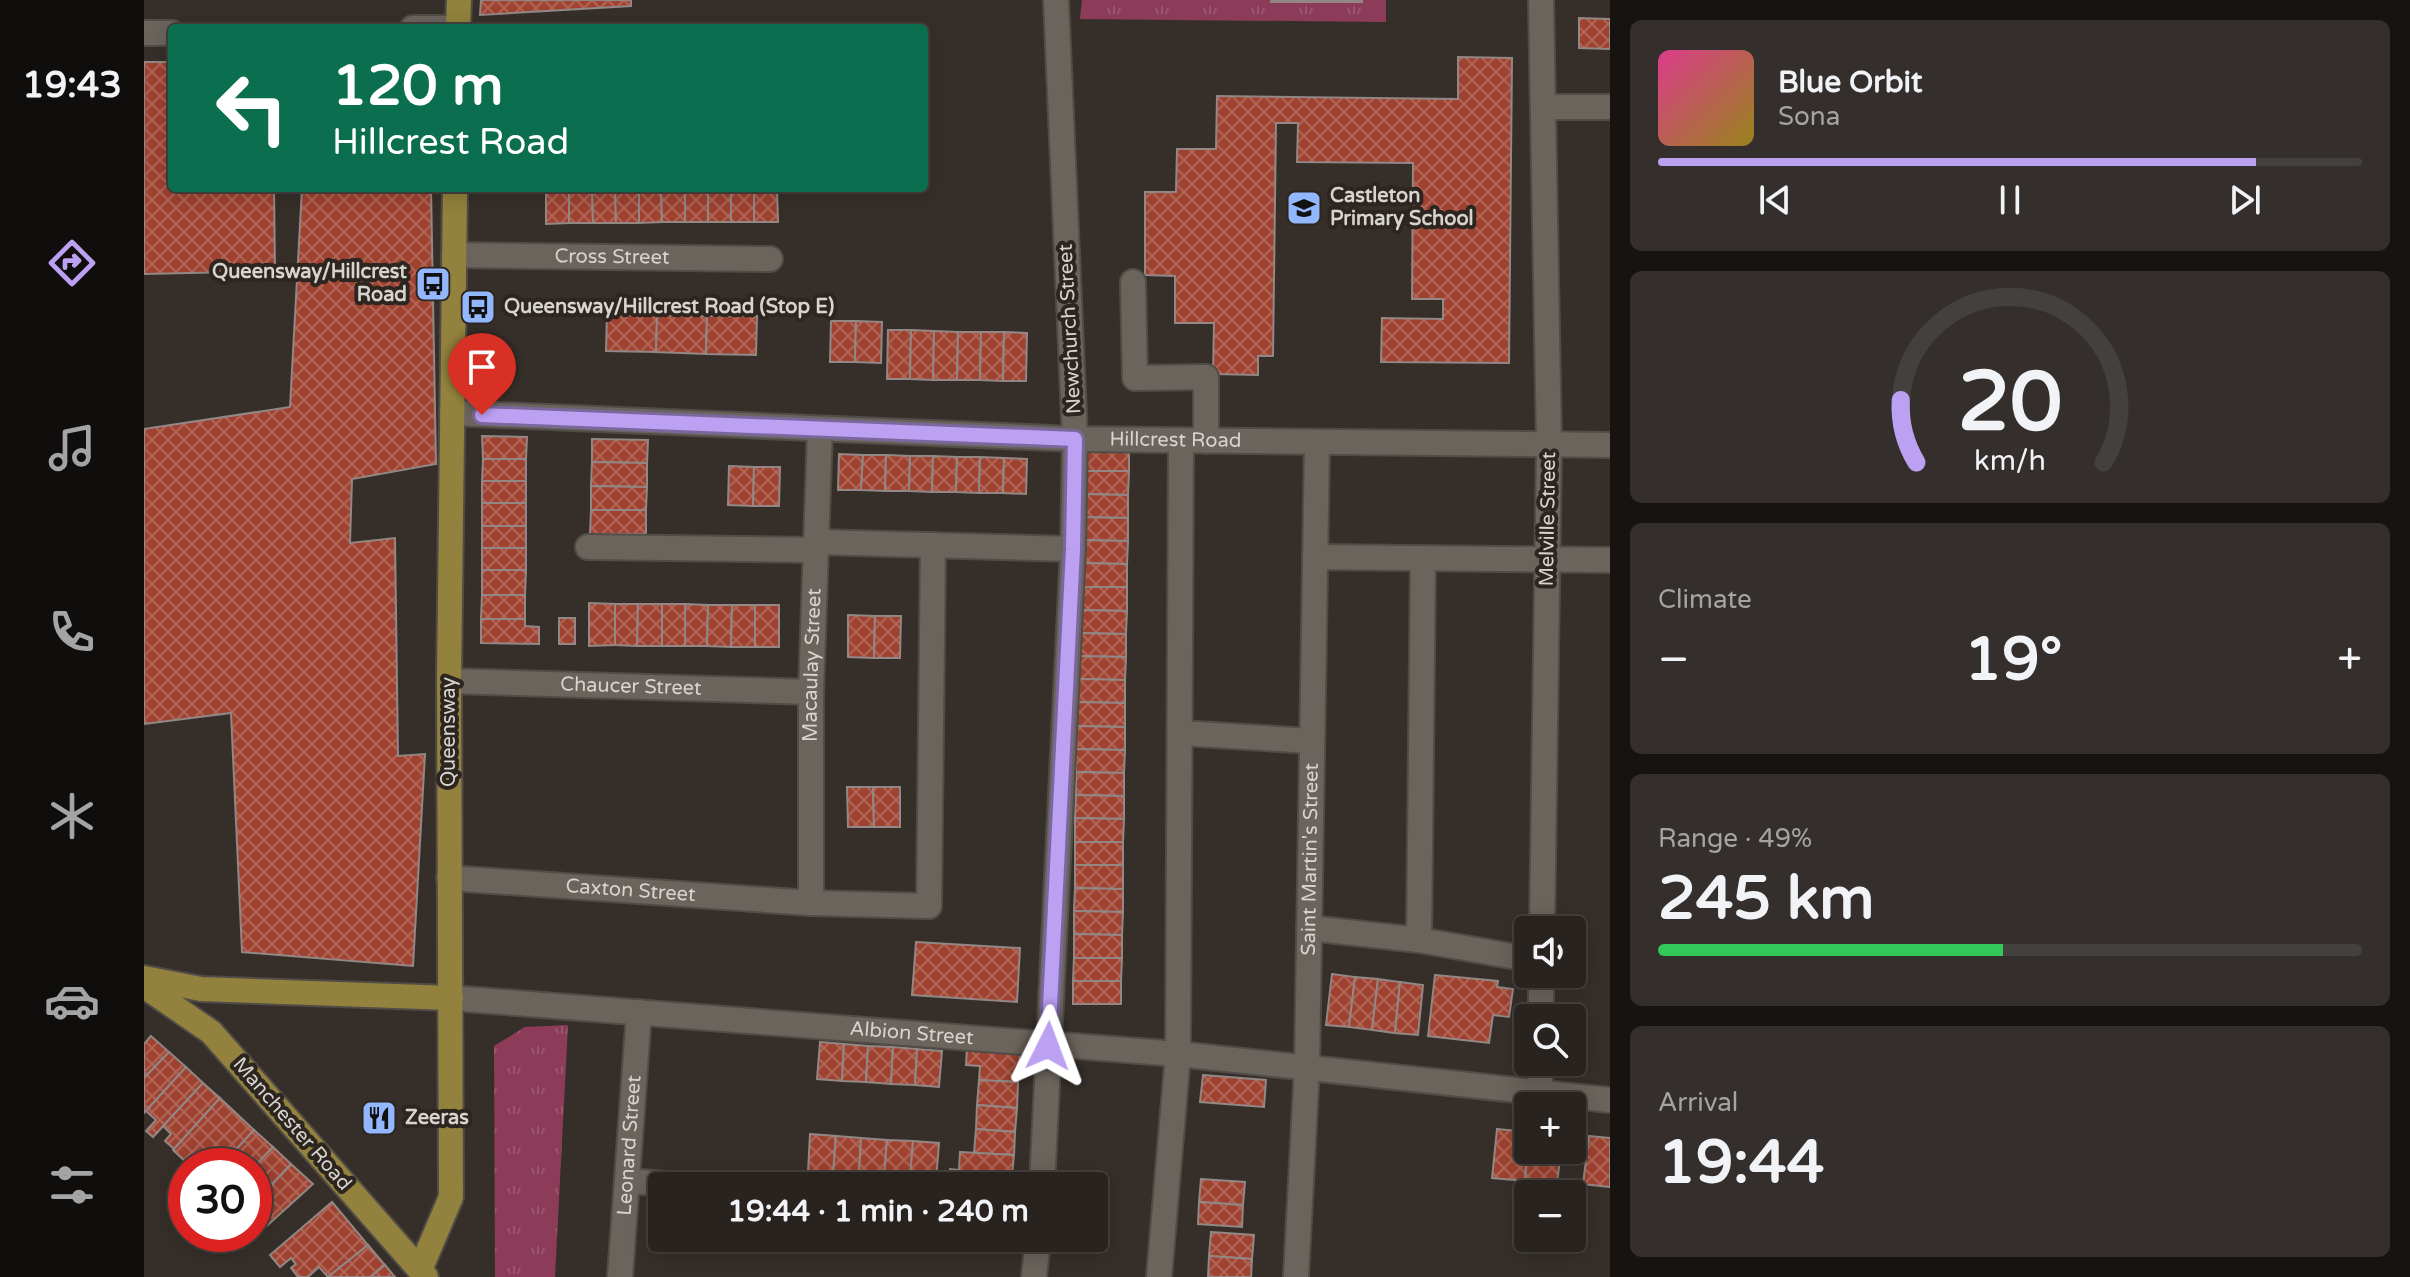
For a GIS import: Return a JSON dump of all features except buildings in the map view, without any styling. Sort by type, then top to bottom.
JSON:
[{"type":"main road","points":[[458,24],[459,0]]},
{"type":"main road","name":"Queensway","points":[[423,1273],[451,1197],[449,681],[455,192]]},
{"type":"main road","points":[[144,978],[201,989],[451,998]]},
{"type":"main road","name":"Manchester Road","points":[[144,986],[211,1032],[423,1273]]},
{"type":"street","name":"Newchurch Street","points":[[1043,1172],[1073,549],[1075,439],[1056,0]]},
{"type":"street","name":"Melville Street","points":[[1541,0],[1549,445],[1542,916]]},
{"type":"street","points":[[144,33],[168,33]]},
{"type":"street","points":[[1543,107],[1610,107]]},
{"type":"street","name":"Cross Street","points":[[454,255],[770,259]]},
{"type":"street","points":[[1133,282],[1135,378],[1206,377],[1206,441]]},
{"type":"street","name":"Hillcrest Road","points":[[452,413],[1075,439],[1610,445]]},
{"type":"street","name":"Macaulay Street","points":[[811,903],[811,692],[820,429]]},
{"type":"street","points":[[1159,1277],[1178,1054],[1181,441]]},
{"type":"street","name":"Saint Martin's Street","points":[[1296,1277],[1307,1066],[1317,442]]},
{"type":"street","points":[[588,547],[933,545],[1073,549]]},
{"type":"street","name":"Caxton Street","points":[[449,878],[811,903],[929,906],[933,545]]},
{"type":"street","points":[[1315,557],[1610,560]]},
{"type":"street","points":[[1419,940],[1423,558]]},
{"type":"street","name":"Chaucer Street","points":[[449,681],[811,692]]},
{"type":"street","points":[[1180,733],[1312,741]]},
{"type":"street","points":[[1309,928],[1419,940],[1514,957]]},
{"type":"street","name":"Albion Street","points":[[451,998],[1178,1054],[1540,1092]]},
{"type":"street","name":"Leonard Street","points":[[620,1277],[639,1012]]},
{"type":"street","points":[[1540,1076],[1540,1092]]},
{"type":"street","name":"Albion Street","points":[[1586,1097],[1610,1100]]},
{"type":"street","points":[[627,1181],[648,1183]]},
{"type":"street","points":[[1034,1277],[1037,1252]]},
{"type":"green space","points":[[1082,0],[1386,0],[1386,22],[1080,19]]},
{"type":"green space","points":[[568,1025],[555,1277],[495,1277],[494,1046],[525,1027]]},
{"type":"place","name":"Castleton Primary School","points":[[1304,208]]},
{"type":"place","name":"Queensway/Hillcrest Road","points":[[433,284]]},
{"type":"place","name":"Queensway/Hillcrest Road (Stop E)","points":[[478,307]]},
{"type":"place","name":"Zeeras","points":[[379,1118]]},
{"type":"route","points":[[482,415],[1075,439],[1073,549],[1048,1046]]}]
